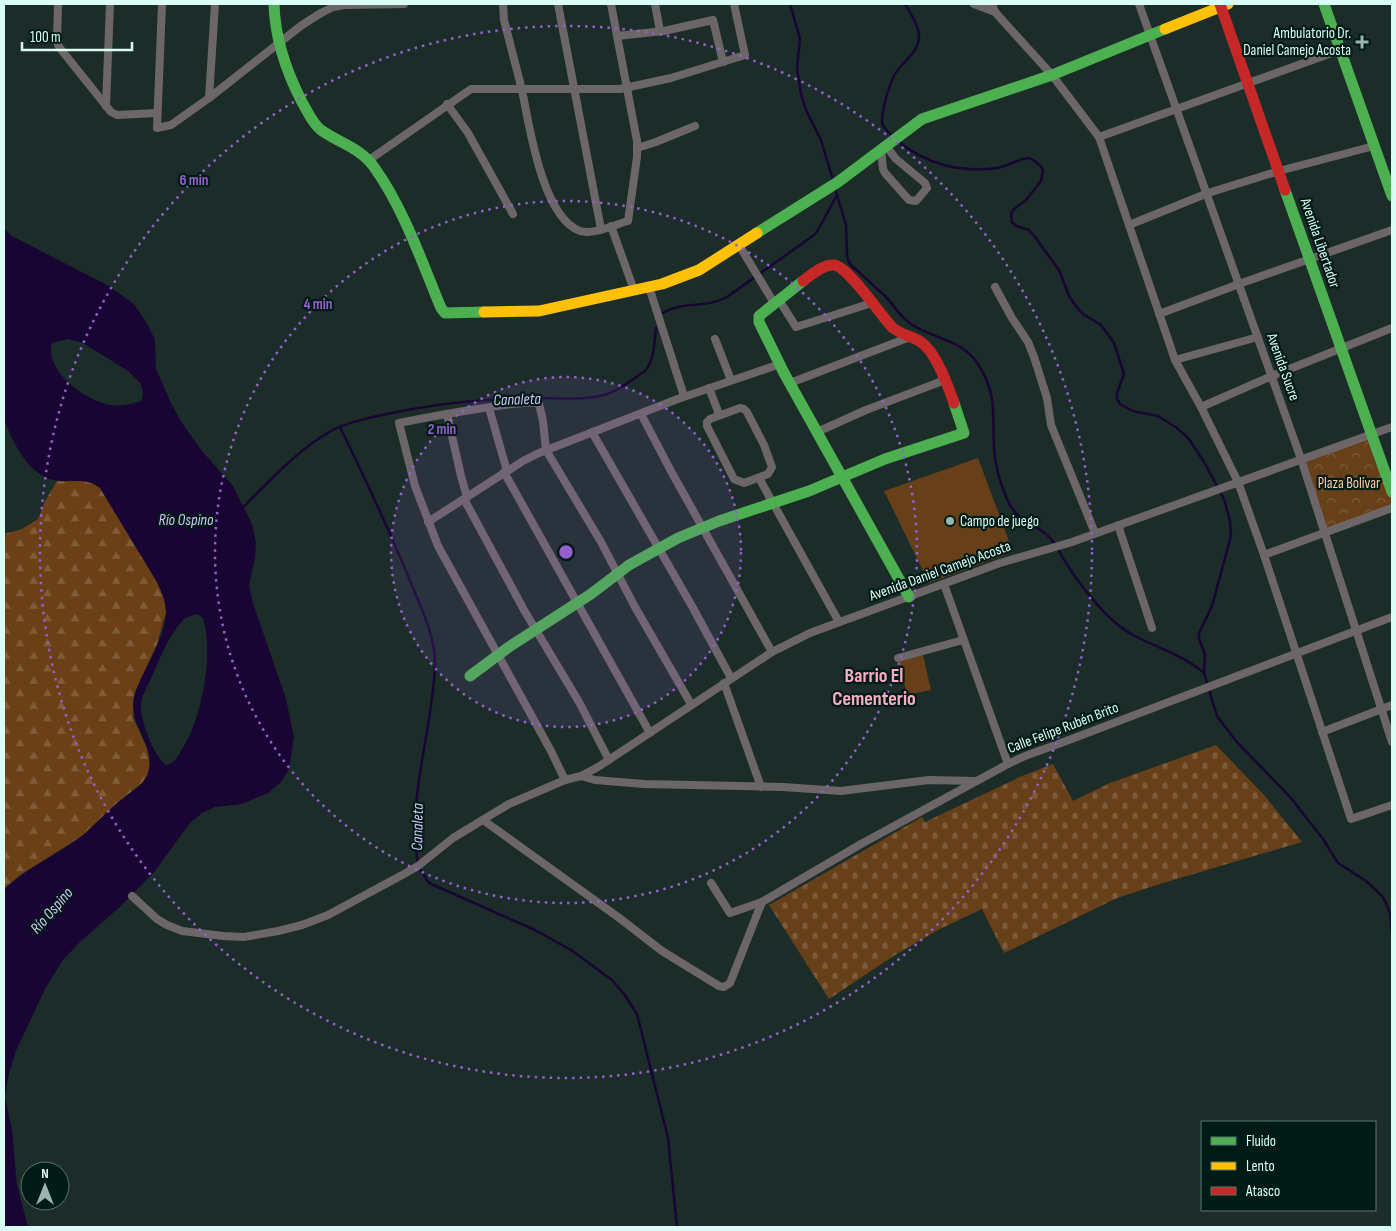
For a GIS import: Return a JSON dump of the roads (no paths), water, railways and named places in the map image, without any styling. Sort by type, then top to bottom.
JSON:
[{"type":"street","points":[[58,4],[57,42],[59,47],[111,112],[117,115],[157,113]]},
{"type":"street","points":[[106,106],[110,4]]},
{"type":"street","points":[[162,4],[157,128],[171,125],[209,98],[302,25],[333,8],[344,5],[404,4]]},
{"type":"street","points":[[209,98],[215,4]]},
{"type":"street","points":[[274,4],[278,45],[286,69],[310,117],[319,129],[361,152],[369,160],[390,191],[407,225],[440,308],[445,313],[539,311],[662,284],[700,270],[834,185],[922,119],[1052,75],[1223,5]]},
{"type":"street","points":[[503,4],[504,20],[537,161],[554,205],[561,216],[577,230],[589,232],[628,221],[637,148],[628,88],[611,4]]},
{"type":"street","points":[[558,4],[600,229]]},
{"type":"street","points":[[655,4],[660,32]]},
{"type":"street","points":[[369,160],[471,89],[574,90],[628,88],[671,78],[745,55],[734,4]]},
{"type":"street","points":[[974,4],[995,12]]},
{"type":"street","points":[[992,4],[995,12],[1052,75],[1099,136],[1128,225],[1176,360],[1238,482],[1351,819],[1392,805]]},
{"type":"street","name":"Avenida Sucre","points":[[1139,4],[1301,459],[1392,742]]},
{"type":"street","points":[[1324,4],[1392,196]]},
{"type":"street","name":"Avenida Libertador","points":[[1223,5],[1309,259],[1392,492]]},
{"type":"street","points":[[617,36],[660,32],[713,20],[723,62]]},
{"type":"street","points":[[1099,136],[1340,50]]},
{"type":"street","points":[[447,104],[468,133],[513,214]]},
{"type":"street","points":[[637,148],[695,126]]},
{"type":"street","points":[[890,143],[896,160],[925,183],[926,192],[916,201],[909,200],[883,168],[890,143]]},
{"type":"street","points":[[1128,225],[1208,194],[1279,171],[1374,146]]},
{"type":"street","points":[[611,226],[634,290]]},
{"type":"street","points":[[1159,314],[1392,230]]},
{"type":"street","points":[[740,245],[777,302],[796,327],[872,303]]},
{"type":"street","points":[[470,676],[643,556],[678,538],[809,491],[841,476],[885,459],[964,433],[945,380],[926,346],[917,339],[898,332],[848,273],[834,265],[812,275],[758,318],[790,383],[841,476],[910,597]]},
{"type":"street","points":[[649,287],[684,396]]},
{"type":"street","points":[[995,287],[1028,342],[1047,398],[1051,425],[1095,533]]},
{"type":"street","points":[[1201,407],[1272,376],[1392,328]]},
{"type":"street","points":[[790,383],[910,336]]},
{"type":"street","points":[[1176,360],[1258,336]]},
{"type":"street","points":[[715,339],[731,380]]},
{"type":"street","points":[[428,522],[523,461],[546,450],[684,396],[780,364]]},
{"type":"street","points":[[817,432],[852,416],[945,380]]},
{"type":"street","points":[[709,388],[719,414]]},
{"type":"street","points":[[565,780],[548,745],[444,558],[415,486],[399,423],[530,402],[539,404],[546,450],[573,494],[691,704]]},
{"type":"street","points":[[489,408],[505,472],[650,733]]},
{"type":"street","points":[[740,408],[747,412],[772,467],[768,474],[744,483],[734,479],[707,426],[710,418],[719,414],[740,408]]},
{"type":"street","points":[[447,414],[465,498],[536,630],[579,702],[610,760]]},
{"type":"street","points":[[641,414],[772,652]]},
{"type":"street","name":"Avenida Daniel Camejo Acosta","points":[[581,776],[610,760],[691,704],[772,652],[810,633],[1000,564],[1061,545],[1392,427]]},
{"type":"street","points":[[592,432],[731,678]]},
{"type":"street","points":[[759,478],[839,622]]},
{"type":"street","points":[[1264,555],[1392,508]]},
{"type":"street","points":[[1118,525],[1152,628]]},
{"type":"street","points":[[944,584],[1008,764]]},
{"type":"street","name":"Calle Felipe Rubén Brito","points":[[711,883],[730,914],[762,902],[861,844],[1025,756],[1392,617]]},
{"type":"street","points":[[898,658],[963,640]]},
{"type":"street","points":[[724,683],[761,787]]},
{"type":"street","points":[[1322,732],[1392,705]]},
{"type":"street","points":[[132,896],[157,919],[174,928],[195,933],[222,936],[258,936],[302,925],[328,915],[418,866],[453,838],[522,798],[565,780],[581,776],[595,780],[644,784],[841,791],[929,780],[976,781]]},
{"type":"street","points":[[483,820],[557,872],[662,951],[719,986],[724,987],[730,983],[762,902]]},
{"type":"water","name":"Río Ospino","points":[[4,229],[12,236],[109,286],[134,304],[148,325],[155,340],[156,369],[171,403],[182,423],[202,451],[233,486],[252,524],[256,543],[249,585],[253,603],[286,699],[294,737],[289,769],[282,781],[268,793],[242,804],[215,807],[202,813],[190,823],[155,871],[63,960],[45,989],[16,1051],[9,1073],[5,1097],[12,1130],[20,1211],[24,1211],[28,1227],[4,1227],[4,889],[23,874],[83,835],[140,785],[146,777],[150,762],[134,714],[133,704],[135,693],[163,631],[166,607],[157,582],[100,488],[80,481],[59,481],[39,473],[24,458],[12,438],[4,419]],"holes":[[[68,339],[83,343],[128,371],[140,383],[143,391],[142,400],[126,405],[111,405],[90,398],[69,383],[54,364],[51,354],[52,343]],[[197,614],[203,618],[207,649],[204,686],[200,704],[189,736],[179,754],[172,763],[166,765],[157,754],[149,738],[141,712],[141,702],[162,653],[178,626],[187,617]]]},
{"type":"waterway","points":[[790,4],[800,39],[797,68],[801,94],[806,110],[821,140],[833,180]]},
{"type":"waterway","points":[[894,137],[883,126],[882,115],[895,74],[912,54],[919,39],[917,25],[905,4]]},
{"type":"waterway","points":[[898,141],[920,156],[957,168],[997,168],[1030,158],[1040,165],[1043,170],[1041,181],[1026,200],[1013,210],[1011,214],[1012,222],[1016,226],[1029,230],[1035,237],[1059,270],[1069,296],[1075,305],[1083,314],[1101,325],[1114,343],[1124,374],[1117,393],[1117,399],[1120,404],[1133,411],[1158,416],[1177,428],[1189,439],[1224,499],[1230,521],[1231,536],[1212,606],[1199,633],[1199,639],[1205,654],[1204,673],[1217,716],[1236,741],[1291,798],[1323,839],[1338,863],[1366,881],[1383,897],[1390,913],[1392,935]]},
{"type":"waterway","points":[[835,188],[846,225],[849,263],[885,296],[907,321],[920,329],[956,344],[964,349],[978,364],[989,386],[991,395],[995,461],[1007,499],[1018,515],[1043,532],[1055,544]]},
{"type":"waterway","name":"Canaleta","points":[[661,314],[677,307],[711,303],[727,297],[814,235],[836,197]]},
{"type":"waterway","name":"Canaleta","points":[[242,508],[307,447],[336,428],[348,424],[395,412],[452,403],[508,399],[580,398],[601,396],[615,391],[645,371],[652,356],[656,328]]},
{"type":"waterway","name":"Canaleta","points":[[340,427],[403,563],[433,642],[435,663],[433,687],[415,814],[415,839],[418,863]]},
{"type":"waterway","points":[[1058,549],[1081,585],[1101,609],[1122,628],[1179,656],[1204,673]]},
{"type":"waterway","name":"Canaleta","points":[[419,868],[429,883],[535,930],[571,950],[612,980],[624,994],[637,1014],[668,1138],[677,1227]]},
{"type":"place","name":"Ambulatorio Dr. Daniel Camejo Acosta","points":[[1362,42]]},
{"type":"place","name":"Campo de juego","points":[[950,521]]},
{"type":"district","name":"Barrio El Cementerio","points":[[874,688]]},
{"type":"park label","name":"Plaza Bolívar","points":[[1349,483]]}]
